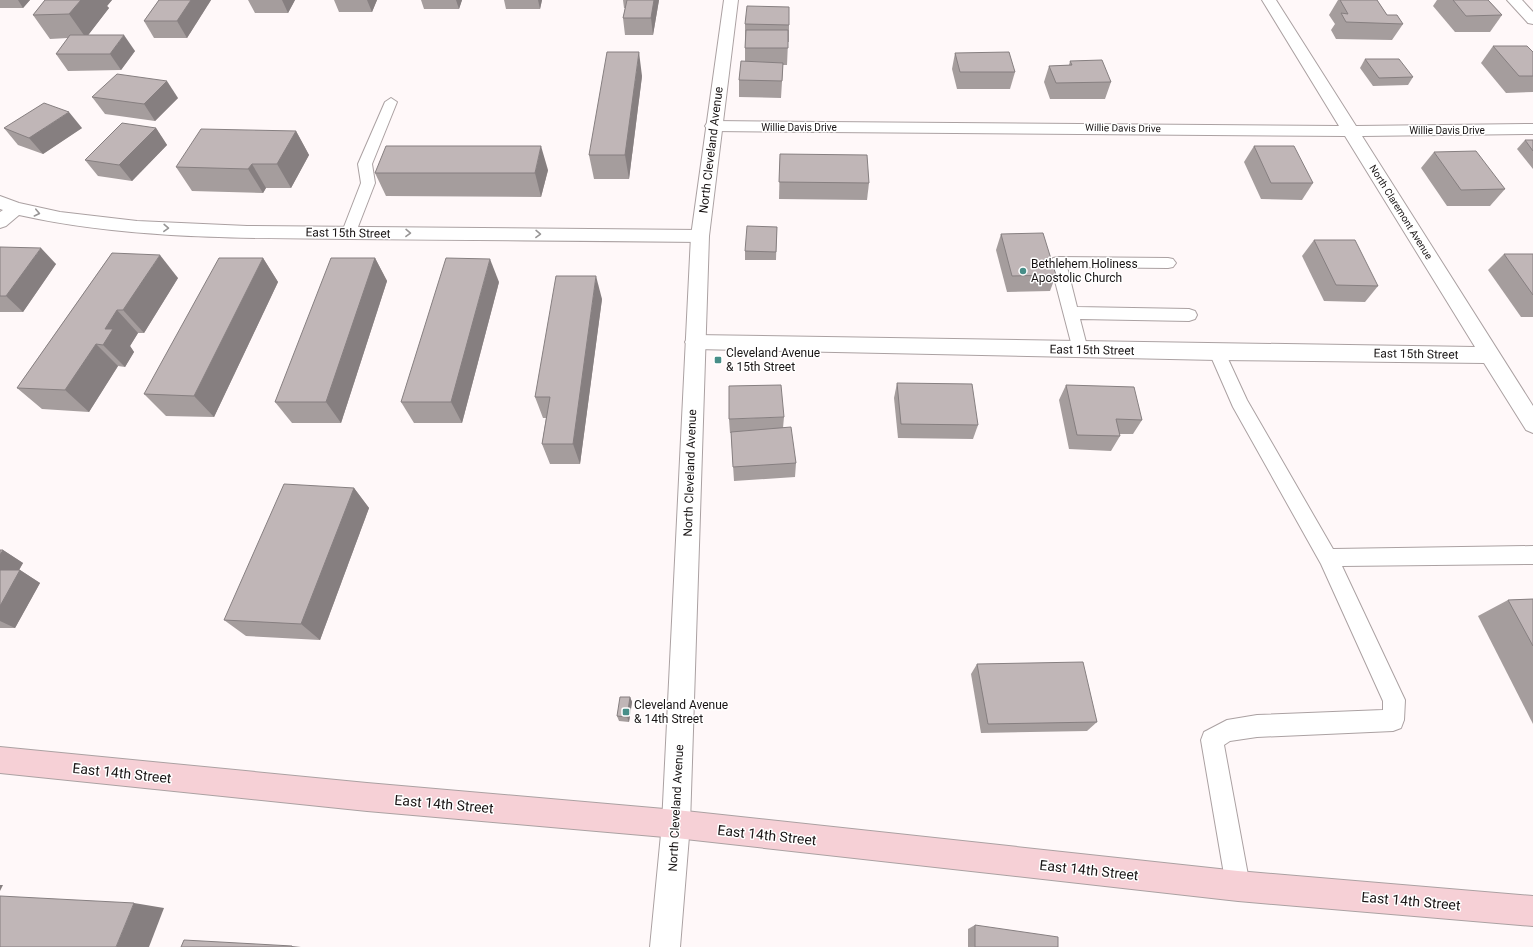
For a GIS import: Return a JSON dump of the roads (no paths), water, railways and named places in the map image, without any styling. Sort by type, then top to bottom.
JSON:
[{"type":"main road","name":"East 14th Street","points":[[0,760],[367,798],[676,824],[1238,886],[1533,911]]},
{"type":"street","name":"North Cleveland Avenue","points":[[665,947],[676,824],[700,236],[708,183],[713,126],[731,0]]},
{"type":"street","name":"North Claremont Avenue","points":[[1268,0],[1533,424]]},
{"type":"street","points":[[1514,0],[1533,20]]},
{"type":"street","name":"Willie Davis Drive","points":[[713,126],[1350,131],[1533,129]]},
{"type":"street","points":[[0,222],[7,205]]},
{"type":"street","name":"East 15th Street","points":[[7,205],[60,218],[137,227],[247,232],[700,236]]},
{"type":"street","name":"East 15th Street","points":[[695,342],[1080,350],[1490,355]]},
{"type":"lane","points":[[349,232],[368,183],[365,164],[391,102]]},
{"type":"lane","points":[[1080,350],[1058,262],[1168,263]]},
{"type":"lane","points":[[1071,313],[1189,315]]},
{"type":"lane","points":[[1217,352],[1239,402],[1328,558],[1394,700],[1393,720],[1257,726],[1227,731],[1212,740],[1238,886]]},
{"type":"lane","points":[[1328,558],[1533,555]]},
{"type":"place","name":"Bethlehem Holiness Apostolic Church","points":[[1023,271]]},
{"type":"place","name":"Cleveland Avenue & 15th Street","points":[[718,360]]},
{"type":"place","name":"Cleveland Avenue & 14th Street","points":[[626,712]]}]
